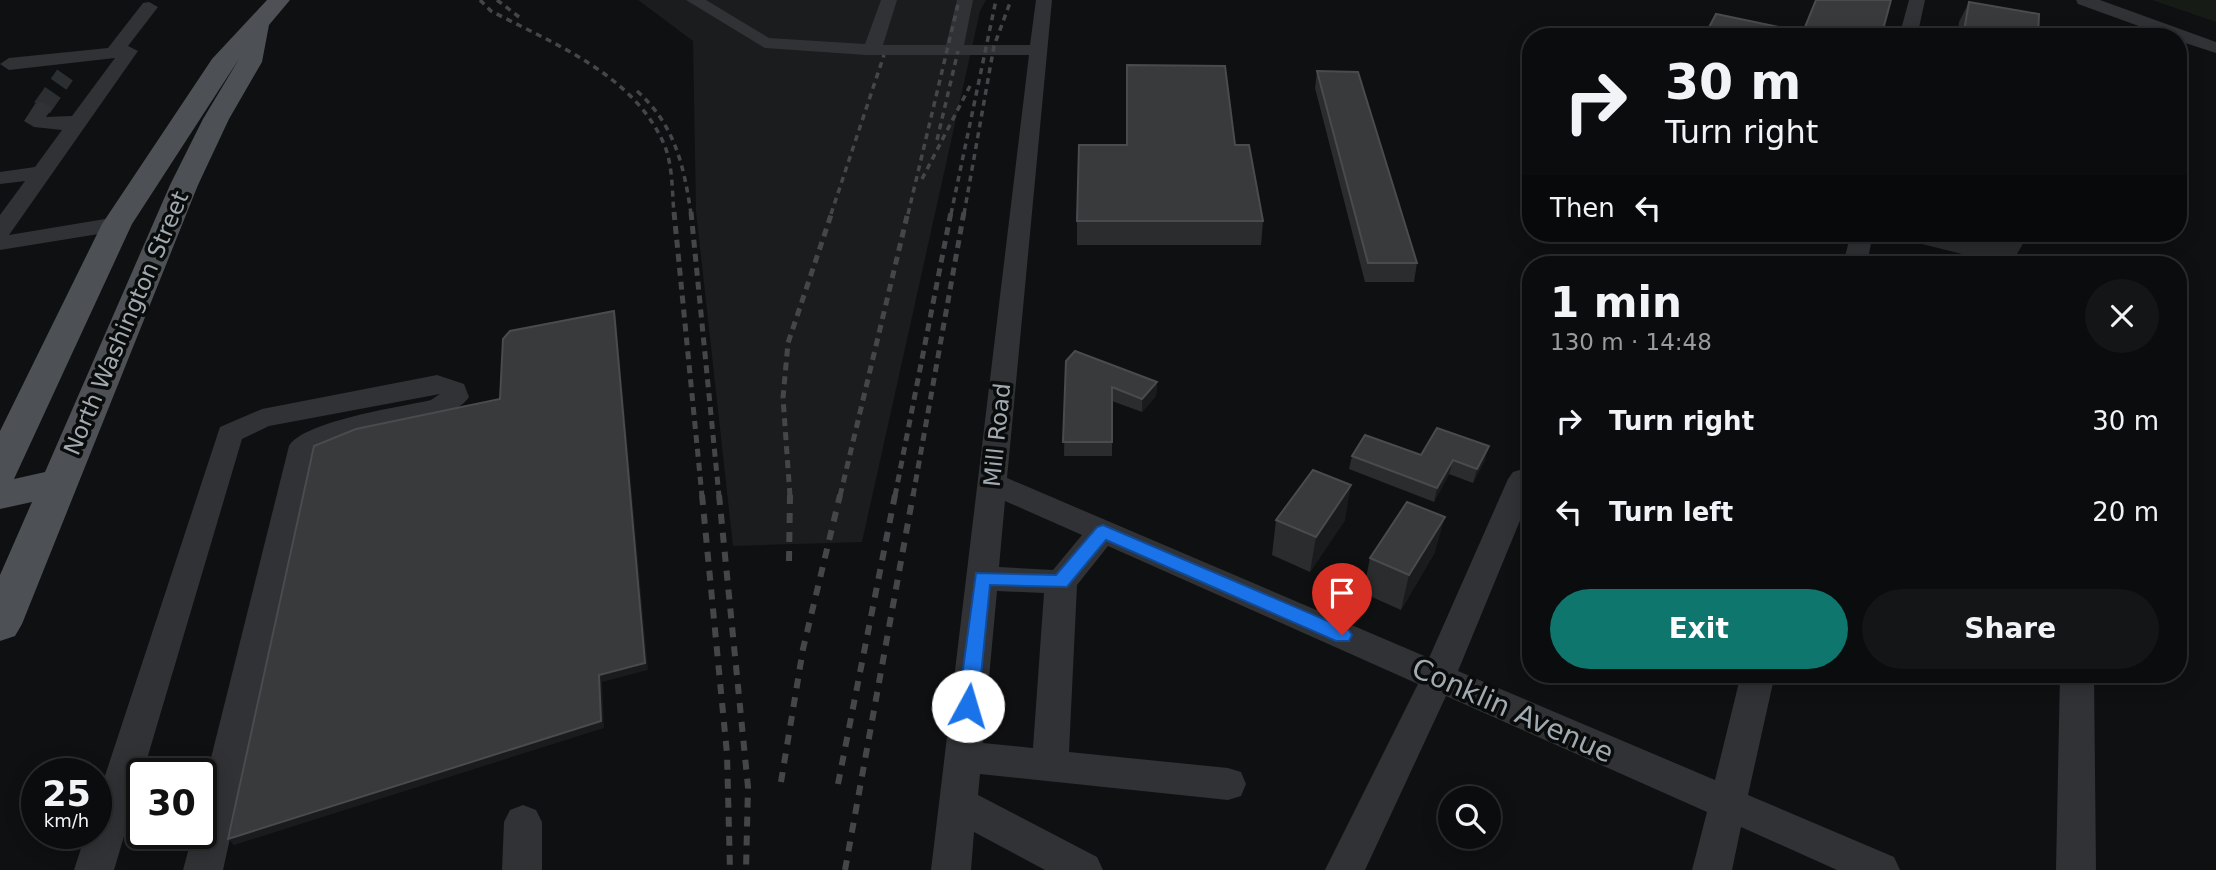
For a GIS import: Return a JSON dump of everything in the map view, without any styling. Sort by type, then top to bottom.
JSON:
[{"type":"main road","name":"North Washington Street","points":[[0,470],[117,224],[221,64],[279,0]]},
{"type":"main road","name":"North Washington Street","points":[[0,625],[184,185],[216,119],[250,62],[258,26]]},
{"type":"main road","points":[[55,353],[119,341]]},
{"type":"main road","points":[[0,495],[59,483]]},
{"type":"street","points":[[694,0],[765,43],[872,50],[1039,50]]},
{"type":"street","points":[[872,50],[889,0]]},
{"type":"street","name":"Mill Road","points":[[951,870],[1044,0]]},
{"type":"street","points":[[1910,28],[1917,0]]},
{"type":"street","points":[[2084,0],[2161,28]]},
{"type":"street","points":[[954,50],[964,5],[986,2]]},
{"type":"street","points":[[113,53],[149,7]]},
{"type":"street","points":[[2187,37],[2216,48]]},
{"type":"street","points":[[0,231],[10,204],[42,172],[129,51],[9,64]]},
{"type":"street","points":[[65,75],[78,57]]},
{"type":"street","points":[[42,108],[34,121],[43,125],[79,121]]},
{"type":"street","points":[[0,178],[42,172]]},
{"type":"street","points":[[0,243],[117,224]]},
{"type":"street","points":[[94,870],[230,434],[262,418],[437,384],[455,390],[455,397],[439,407],[337,430],[303,446],[203,870]]},
{"type":"street","points":[[1345,870],[1438,677],[1522,482]]},
{"type":"street","name":"Conklin Avenue","points":[[992,483],[1880,870]]},
{"type":"street","points":[[1050,766],[1061,582],[1103,531]]},
{"type":"street","points":[[982,578],[1061,582]]},
{"type":"street","points":[[1712,870],[1756,683]]},
{"type":"street","points":[[2076,870],[2077,683]]},
{"type":"street","points":[[963,757],[1228,784]]},
{"type":"street","points":[[958,803],[1083,870]]},
{"type":"street","points":[[522,870],[523,822]]},
{"type":"shaded area","points":[[638,0],[986,0],[980,11],[862,542],[733,546],[696,211],[693,41]]},
{"type":"shaded area","points":[[2152,0],[2216,0],[2216,22]]},
{"type":"building","points":[[1816,0],[1891,0],[1883,28],[1805,28]]},
{"type":"building","points":[[1969,2],[2039,14],[2038,28],[1965,28]]},
{"type":"building","points":[[1716,14],[1784,28],[1709,28]]},
{"type":"building","points":[[1127,65],[1225,66],[1235,145],[1249,145],[1263,221],[1077,221],[1079,145],[1127,145]]},
{"type":"building","points":[[1317,71],[1358,72],[1417,263],[1368,263]]},
{"type":"building","points":[[614,311],[645,663],[599,675],[601,721],[228,839],[314,446],[356,429],[500,399],[503,339],[510,331]]},
{"type":"building","points":[[1075,351],[1157,382],[1142,399],[1112,387],[1112,442],[1063,442],[1066,361]]},
{"type":"building","points":[[1437,428],[1489,446],[1477,469],[1453,460],[1437,488],[1352,456],[1365,435],[1421,455]]},
{"type":"building","points":[[1313,470],[1351,485],[1316,537],[1276,520]]},
{"type":"building","points":[[1407,502],[1445,517],[1409,575],[1370,558]]},
{"type":"tunnel","points":[[42,108],[65,75]]},
{"type":"railway","points":[[480,0],[491,11],[590,64],[633,98],[650,120],[667,152],[674,214]]},
{"type":"railway","points":[[497,0],[519,17]]},
{"type":"railway","points":[[908,214],[959,0]]},
{"type":"railway","points":[[951,214],[996,0]]},
{"type":"railway","points":[[964,214],[994,46],[1011,0]]},
{"type":"railway","points":[[937,140],[958,51]]},
{"type":"railway","points":[[831,214],[884,55]]},
{"type":"railway","points":[[922,179],[970,86]]},
{"type":"railway","points":[[637,91],[660,118],[676,147],[691,214]]},
{"type":"railway","points":[[674,212],[702,496]]},
{"type":"railway","points":[[691,212],[719,496]]},
{"type":"railway","points":[[790,496],[783,398],[788,343],[832,212]]},
{"type":"railway","points":[[840,496],[908,212]]},
{"type":"railway","points":[[895,496],[951,212]]},
{"type":"railway","points":[[913,496],[964,212]]},
{"type":"railway","points":[[702,495],[727,754],[730,870]]},
{"type":"railway","points":[[719,495],[748,787],[746,870]]},
{"type":"railway","points":[[781,782],[803,649],[840,495]]},
{"type":"railway","points":[[838,784],[895,495]]},
{"type":"railway","points":[[845,870],[913,495]]},
{"type":"railway","points":[[789,561],[790,496]]},
{"type":"route","points":[[968,706],[982,578],[1061,582],[1103,531],[1342,635]]}]
